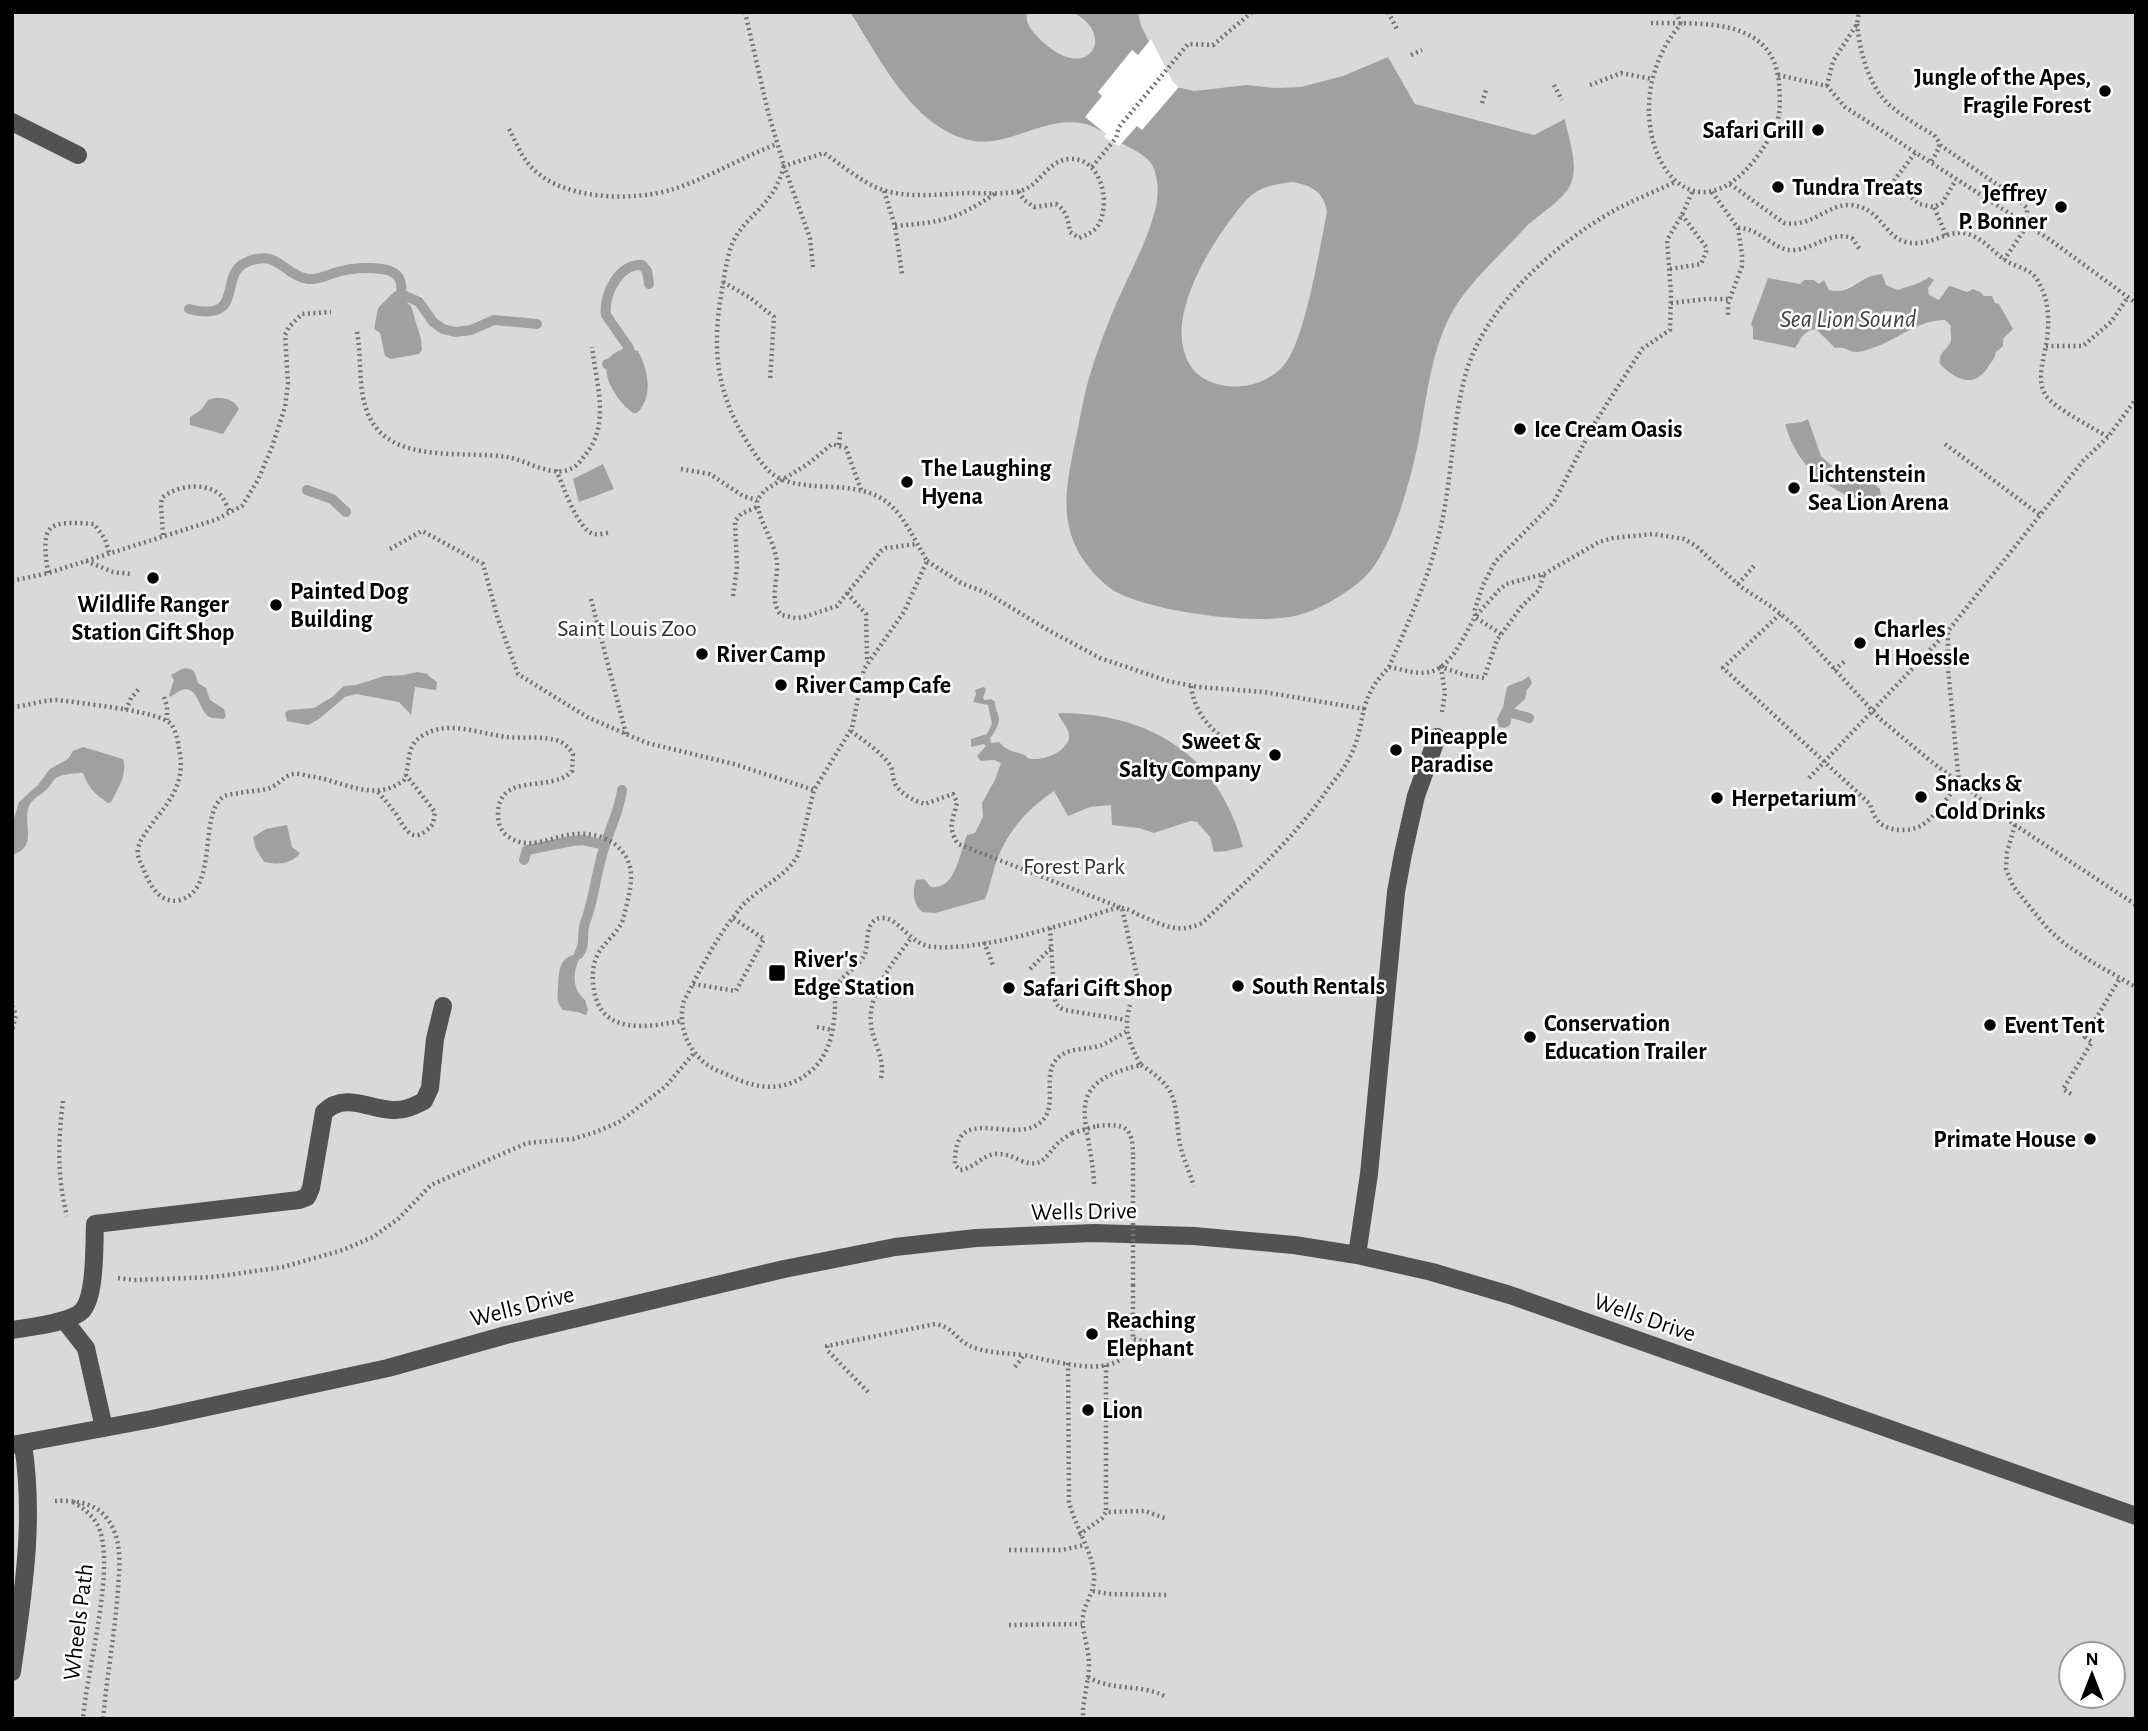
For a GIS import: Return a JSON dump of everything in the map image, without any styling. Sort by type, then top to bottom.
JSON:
[{"type":"street","points":[[12,122],[78,155]]},
{"type":"street","points":[[1357,1255],[1369,1174],[1402,853],[1416,796],[1437,737]]},
{"type":"street","points":[[12,1330],[64,1320],[82,1311],[90,1294],[95,1224],[307,1197],[311,1188],[324,1112],[331,1105],[356,1102],[374,1108],[395,1110],[424,1101],[430,1088],[435,1039],[443,1006]]},
{"type":"street","name":"Wells Drive","points":[[17,1444],[257,1398],[388,1368],[506,1335],[670,1295],[895,1247],[976,1238],[1093,1233],[1194,1236],[1294,1245],[1357,1255],[1432,1272],[1510,1295],[2136,1516]]},
{"type":"street","points":[[64,1320],[86,1348],[104,1428]]},
{"type":"street","points":[[12,1672],[29,1536],[29,1495],[17,1444]]},
{"type":"path","points":[[745,12],[768,112],[810,238],[813,267]]},
{"type":"path","points":[[1092,167],[1116,138],[1119,127],[1188,44],[1213,46],[1252,12]]},
{"type":"path","points":[[1388,12],[1398,31]]},
{"type":"path","points":[[1676,12],[1681,24]]},
{"type":"path","points":[[1859,12],[1857,24],[1863,58],[1883,98],[1891,107],[1934,135],[1940,145],[2024,204],[2027,226],[2004,260]]},
{"type":"path","points":[[1651,23],[1697,22],[1739,29],[1761,44],[1776,64],[1779,75],[1779,118],[1776,126],[1749,167],[1730,184],[1712,192],[1693,190],[1675,182],[1662,167],[1653,139],[1650,99],[1653,79],[1664,46],[1681,24]]},
{"type":"path","points":[[1827,86],[1833,61],[1857,24]]},
{"type":"path","points":[[1411,55],[1422,50]]},
{"type":"path","points":[[1590,85],[1621,73],[1653,79]]},
{"type":"path","points":[[1779,75],[1827,86],[1845,107],[2049,239],[2136,303]]},
{"type":"path","points":[[1554,85],[1562,100]]},
{"type":"path","points":[[1482,103],[1486,90]]},
{"type":"path","points":[[509,129],[528,164],[552,182],[588,194],[611,196],[658,193],[674,189],[778,144]]},
{"type":"path","points":[[1930,164],[1940,145]]},
{"type":"path","points":[[1018,191],[1024,200],[1034,207],[1056,204],[1062,208],[1070,232],[1079,238],[1092,232],[1100,221],[1102,189],[1092,167],[1080,160],[1055,163],[1033,184],[1018,191],[925,195],[907,195],[883,190],[824,153],[784,166],[771,195],[735,238],[723,282],[716,337],[724,394],[729,409],[751,449],[763,465],[782,479],[800,485],[861,490],[876,495],[902,515],[927,561],[961,583],[987,593],[1100,658],[1191,686],[1264,692],[1364,709]]},
{"type":"path","points":[[1915,153],[1893,182],[1919,204],[1934,207],[1942,203],[1956,180]]},
{"type":"path","points":[[850,731],[872,746],[888,763],[900,791],[925,804],[953,794],[957,802],[951,832],[958,844],[1170,927],[1190,929],[1202,923],[1271,859],[1312,814],[1353,752],[1369,692],[1389,667],[1419,596],[1438,538],[1463,381],[1489,322],[1516,289],[1553,254],[1615,211],[1675,182]]},
{"type":"path","points":[[1730,184],[1784,223],[1806,222],[1839,207],[1852,205],[1871,212],[1892,234],[1908,242],[1927,243],[1946,235],[1968,234],[2004,260],[2032,274],[2042,289],[2048,311],[2041,385],[2047,397],[2108,437]]},
{"type":"path","points":[[883,190],[895,226],[902,274]]},
{"type":"path","points":[[1475,617],[1483,585],[1495,562],[1554,502],[1594,424],[1642,349],[1670,330],[1667,240],[1693,190]]},
{"type":"path","points":[[895,226],[955,217],[997,192]]},
{"type":"path","points":[[1712,192],[1738,228],[1743,262],[1727,308],[1728,317]]},
{"type":"path","points":[[1934,207],[1946,235]]},
{"type":"path","points":[[1670,269],[1700,264],[1706,252],[1706,247],[1682,215]]},
{"type":"path","points":[[1738,228],[1757,232],[1788,250],[1798,250],[1839,236],[1853,239],[1860,250]]},
{"type":"path","points":[[723,282],[749,297],[774,317],[770,381]]},
{"type":"path","points":[[2046,346],[2083,346],[2111,322],[2129,297]]},
{"type":"path","points":[[1671,303],[1730,299]]},
{"type":"path","points":[[12,581],[48,573],[215,520],[242,506],[258,480],[285,407],[288,384],[285,335],[302,314],[331,312]]},
{"type":"path","points":[[357,332],[361,384],[367,408],[379,430],[389,439],[414,449],[451,455],[496,455],[516,458],[531,466],[556,470],[574,467],[597,437],[601,418],[592,347]]},
{"type":"path","points":[[1809,778],[1948,631],[2083,461],[2108,437],[2136,400]]},
{"type":"path","points":[[839,445],[840,432]]},
{"type":"path","points":[[861,490],[846,448],[832,444],[808,464],[765,490],[757,500],[757,507],[774,547],[775,606],[781,615],[796,618],[837,606],[881,551],[917,544]]},
{"type":"path","points":[[1945,444],[2040,515]]},
{"type":"path","points":[[681,469],[710,474],[743,496],[757,500]]},
{"type":"path","points":[[556,470],[585,530],[594,534],[611,532]]},
{"type":"path","points":[[163,536],[162,498],[176,490],[198,487],[210,489],[223,497],[230,512]]},
{"type":"path","points":[[733,596],[737,567],[735,521],[741,514],[757,507]]},
{"type":"path","points":[[48,573],[45,537],[49,528],[59,524],[94,524],[105,539],[109,553]]},
{"type":"path","points":[[390,549],[422,531],[483,564],[498,619],[518,674],[587,717],[647,743],[734,764],[814,790]]},
{"type":"path","points":[[1389,667],[1421,673],[1441,667],[1451,658],[1475,617],[1506,584],[1544,574],[1599,542],[1653,534],[1684,539],[1804,634],[1873,711],[1959,783],[2015,825],[2136,905]]},
{"type":"path","points":[[85,561],[113,572],[130,574]]},
{"type":"path","points":[[927,561],[904,612],[868,663],[860,684],[850,731],[814,790],[798,855],[793,863],[751,897],[733,918],[684,1001],[681,1021],[689,1043],[708,1066],[742,1082],[762,1087],[783,1086],[812,1070],[828,1049],[833,1030],[836,988],[859,964],[872,923],[880,918],[898,925],[922,945],[960,947],[1014,937],[1122,908]]},
{"type":"path","points":[[1738,584],[1754,566]]},
{"type":"path","points":[[1441,667],[1484,678],[1492,651],[1501,634],[1522,606],[1539,590],[1544,574]]},
{"type":"path","points":[[847,593],[866,614],[868,663]]},
{"type":"path","points":[[591,599],[626,734]]},
{"type":"path","points":[[1780,614],[1723,668],[1870,804],[1878,822],[1896,830],[1924,825],[1959,783],[1948,669],[1948,631]]},
{"type":"path","points":[[1475,617],[1501,634]]},
{"type":"path","points":[[603,642],[609,640]]},
{"type":"path","points":[[1834,670],[1846,660]]},
{"type":"path","points":[[1437,737],[1445,693],[1441,667]]},
{"type":"path","points":[[1191,686],[1193,701],[1202,718],[1226,741]]},
{"type":"path","points":[[126,710],[139,689]]},
{"type":"path","points":[[164,697],[167,720]]},
{"type":"path","points":[[12,707],[58,700],[126,710],[167,720],[173,727],[181,758],[180,781],[167,804],[143,835],[138,855],[150,886],[158,895],[172,900],[186,897],[196,887],[207,857],[212,816],[215,807],[225,796],[267,789],[292,774],[321,777],[360,790],[377,791],[396,786],[404,780],[409,751],[414,742],[422,735],[436,730],[469,730],[506,737],[561,742],[573,754],[572,771],[556,780],[521,785],[507,791],[498,807],[500,825],[505,835],[528,844],[573,834],[596,835],[617,846],[630,867],[632,880],[623,921],[598,955],[593,975],[596,999],[607,1016],[623,1025],[642,1026],[681,1021]]},
{"type":"path","points":[[377,791],[396,814],[404,830],[412,835],[419,834],[433,824],[435,812],[406,775]]},
{"type":"path","points":[[2015,825],[2007,852],[2006,869],[2013,886],[2048,929],[2065,944],[2136,987]]},
{"type":"path","points":[[1122,908],[1138,980],[1137,986]]},
{"type":"path","points":[[693,984],[736,991],[764,939],[733,918]]},
{"type":"path","points":[[1049,928],[1053,975]]},
{"type":"path","points":[[881,1078],[882,1062],[872,1030],[871,1013],[889,967],[911,938]]},
{"type":"path","points":[[984,942],[993,965]]},
{"type":"path","points":[[1030,969],[1051,948]]},
{"type":"path","points":[[2071,1094],[2063,1089],[2092,1042],[2085,1037],[2120,978]]},
{"type":"path","points":[[1054,993],[1055,1003],[1064,1010],[1126,1020]]},
{"type":"path","points":[[1130,1005],[1126,1032],[1141,1065],[1171,1090],[1177,1108],[1182,1152],[1194,1186]]},
{"type":"path","points":[[12,1006],[16,1015],[12,1031]]},
{"type":"path","points":[[817,1027],[833,1030]]},
{"type":"path","points":[[868,1392],[828,1351],[828,1346],[935,1324],[950,1328],[966,1344],[974,1347],[1068,1363],[1106,1365],[1120,1360],[1129,1350],[1133,1339],[1133,1157],[1132,1140],[1126,1129],[1122,1125],[1097,1126],[1072,1133],[1058,1143],[1047,1158],[1038,1163],[1027,1163],[1005,1154],[994,1154],[981,1158],[968,1170],[960,1170],[955,1165],[954,1150],[958,1140],[967,1131],[979,1128],[1017,1130],[1041,1122],[1049,1107],[1050,1075],[1058,1058],[1072,1051],[1102,1045],[1126,1032]]},
{"type":"path","points":[[1094,1184],[1084,1115],[1087,1094],[1106,1076],[1141,1065]]},
{"type":"path","points":[[1133,1339],[1149,1342],[1176,1355]]},
{"type":"path","points":[[1015,1367],[1024,1355]]},
{"type":"path","points":[[1068,1363],[1069,1502],[1095,1578],[1093,1591],[1085,1605],[1082,1624],[1088,1649],[1083,1719]]},
{"type":"path","points":[[1079,1535],[1106,1512],[1106,1365]]},
{"type":"path","name":"Wheels Path","points":[[83,1719],[100,1604],[103,1542],[98,1525],[88,1512],[67,1500],[95,1508],[104,1514],[113,1527],[117,1540],[117,1604],[103,1719]]},
{"type":"path","points":[[1106,1512],[1145,1511],[1167,1518]]},
{"type":"path","points":[[1009,1550],[1062,1550],[1084,1545]]},
{"type":"path","points":[[1093,1591],[1109,1594],[1167,1595]]},
{"type":"path","points":[[1009,1625],[1082,1624]]},
{"type":"path","points":[[1088,1677],[1100,1684],[1144,1688],[1166,1697]]},
{"type":"green space","name":"Saint Louis Zoo","points":[[12,12],[2136,12],[2136,1719],[12,1719]]},
{"type":"water","points":[[850,12],[1027,12],[1030,28],[1037,36],[1055,51],[1070,58],[1082,58],[1091,52],[1095,44],[1094,33],[1086,22],[1072,12],[1138,12],[1141,26],[1172,86],[1194,91],[1247,85],[1301,87],[1343,76],[1388,57],[1415,104],[1534,135],[1565,119],[1574,168],[1571,183],[1563,195],[1530,223],[1482,272],[1450,316],[1437,348],[1407,489],[1384,549],[1365,577],[1314,610],[1295,616],[1255,619],[1205,615],[1135,600],[1118,593],[1093,572],[1078,552],[1070,532],[1068,481],[1083,402],[1094,362],[1155,211],[1158,186],[1154,168],[1140,153],[1081,123],[1048,125],[988,141],[971,141],[954,135],[921,113],[907,98]],"holes":[[[1299,183],[1319,194],[1327,212],[1311,292],[1292,353],[1278,371],[1255,384],[1238,387],[1208,381],[1197,374],[1184,351],[1183,316],[1195,279],[1224,229],[1250,197],[1269,186]]]},
{"type":"water","name":"Sea Lion Sound","points":[[1882,274],[1886,285],[1898,290],[1929,277],[1934,280],[1928,288],[1929,295],[1939,300],[1950,286],[1967,292],[1973,289],[1984,296],[1992,296],[2013,329],[2003,339],[2003,346],[1996,352],[1983,374],[1965,380],[1940,364],[1941,355],[1951,339],[1951,326],[1945,320],[1918,326],[1878,346],[1859,352],[1835,348],[1816,329],[1805,334],[1795,348],[1753,339],[1751,324],[1768,278],[1800,284],[1804,280],[1814,280],[1819,284],[1824,280],[1829,290],[1841,291],[1871,276]],"holes":[[[1884,311],[1905,315],[1900,322],[1881,322],[1879,316]]]},
{"type":"water","points":[[395,291],[411,306],[422,350],[419,354],[391,359],[385,356],[380,333],[374,329],[378,308]]},
{"type":"water","points":[[629,348],[638,351],[647,374],[646,399],[637,413],[633,413],[617,397],[607,377],[609,358],[616,352]]},
{"type":"water","points":[[208,400],[229,400],[239,409],[223,434],[190,425],[190,417],[201,410]]},
{"type":"water","points":[[1808,419],[1821,456],[1832,466],[1821,481],[1799,455],[1785,424]]},
{"type":"water","points":[[603,464],[614,489],[579,502],[573,479]]},
{"type":"water","points":[[1838,470],[1866,477],[1880,489],[1882,503],[1849,497],[1828,485]]},
{"type":"water","points":[[182,669],[194,672],[198,683],[206,688],[210,700],[224,709],[226,717],[223,719],[208,716],[195,694],[186,689],[171,697],[169,695],[174,680],[171,675]]},
{"type":"water","points":[[417,672],[428,674],[437,682],[436,690],[415,687],[411,715],[399,702],[356,694],[345,697],[308,725],[287,721],[285,713],[289,710],[314,708],[344,686],[384,676]]},
{"type":"water","points":[[1529,676],[1532,683],[1525,699],[1514,709],[1510,725],[1499,727],[1497,719],[1503,707],[1507,687]]},
{"type":"water","points":[[984,687],[986,689],[983,698],[995,702],[999,718],[990,739],[991,743],[999,742],[1007,749],[1028,758],[1049,756],[1067,743],[1068,731],[1058,713],[1091,715],[1122,721],[1151,731],[1176,746],[1198,764],[1217,787],[1232,815],[1243,847],[1214,852],[1210,837],[1197,822],[1191,821],[1154,833],[1139,828],[1112,825],[1111,805],[1090,807],[1068,816],[1054,791],[1035,806],[1012,831],[996,862],[985,899],[935,913],[922,912],[914,898],[916,880],[924,879],[931,887],[946,883],[951,877],[967,835],[975,833],[983,817],[982,803],[1001,763],[994,760],[981,761],[977,756],[986,746],[984,744],[971,747],[971,739],[987,734],[992,724],[988,705],[973,702],[975,690]]},
{"type":"water","points":[[83,747],[123,759],[123,775],[111,802],[108,803],[92,790],[83,773],[56,778],[30,804],[27,813],[27,841],[20,851],[12,855],[12,825],[19,802],[38,785],[50,769],[68,759],[73,751]]},
{"type":"water","points":[[287,825],[292,847],[300,853],[284,863],[264,862],[253,837],[266,829]]},
{"type":"water","points":[[579,954],[575,985],[585,1000],[588,1010],[586,1015],[563,1010],[558,997],[561,965],[567,958]]},
{"type":"pier","points":[[1151,39],[1173,82],[1179,87],[1142,130],[1137,126],[1119,146],[1104,137],[1106,134],[1085,117],[1102,96],[1098,92],[1132,50],[1138,55]]},
{"type":"waterway","points":[[189,309],[207,312],[218,310],[225,304],[237,269],[245,263],[265,258],[299,277],[308,279],[358,268],[387,270],[398,276],[401,294],[419,302],[433,322],[443,329],[455,332],[471,330],[494,320],[537,324]]},
{"type":"waterway","points":[[607,364],[622,359],[629,348],[606,315],[607,298],[614,282],[626,269],[642,265],[647,271],[649,284]]},
{"type":"waterway","points":[[307,490],[332,499],[346,512]]},
{"type":"waterway","points":[[1512,713],[1529,718]]},
{"type":"waterway","points":[[579,954],[603,850],[622,790]]},
{"type":"waterway","points":[[524,860],[527,850],[572,841],[583,840],[605,845]]},
{"type":"place","name":"Jungle of the Apes, Fragile Forest","points":[[2105,91]]},
{"type":"place","name":"Safari Grill","points":[[1818,130]]},
{"type":"place","name":"Tundra Treats","points":[[1778,187]]},
{"type":"place","name":"Jeffrey P. Bonner","points":[[2061,207]]},
{"type":"place","name":"Ice Cream Oasis","points":[[1520,429]]},
{"type":"place","name":"The Laughing Hyena","points":[[907,482]]},
{"type":"place","name":"Lichtenstein Sea Lion Arena","points":[[1794,488]]},
{"type":"place","name":"Wildlife Ranger Station Gift Shop","points":[[153,578]]},
{"type":"place","name":"Painted Dog Building","points":[[276,605]]},
{"type":"place","name":"Charles H Hoessle","points":[[1860,643]]},
{"type":"place","name":"River Camp","points":[[702,654]]},
{"type":"place","name":"River Camp Cafe","points":[[781,685]]},
{"type":"place","name":"Pineapple Paradise","points":[[1396,750]]},
{"type":"place","name":"Sweet & Salty Company","points":[[1275,755]]},
{"type":"place","name":"Snacks & Cold Drinks","points":[[1921,797]]},
{"type":"place","name":"Herpetarium","points":[[1717,798]]},
{"type":"place","name":"River's Edge Station","points":[[777,973]]},
{"type":"place","name":"South Rentals","points":[[1238,986]]},
{"type":"place","name":"Safari Gift Shop","points":[[1009,988]]},
{"type":"place","name":"Event Tent","points":[[1990,1025]]},
{"type":"place","name":"Conservation Education Trailer","points":[[1530,1037]]},
{"type":"place","name":"Primate House","points":[[2090,1139]]},
{"type":"place","name":"Reaching Elephant","points":[[1092,1334]]},
{"type":"place","name":"Lion","points":[[1088,1410]]},
{"type":"park label","name":"Forest Park","points":[[1074,866]]}]
